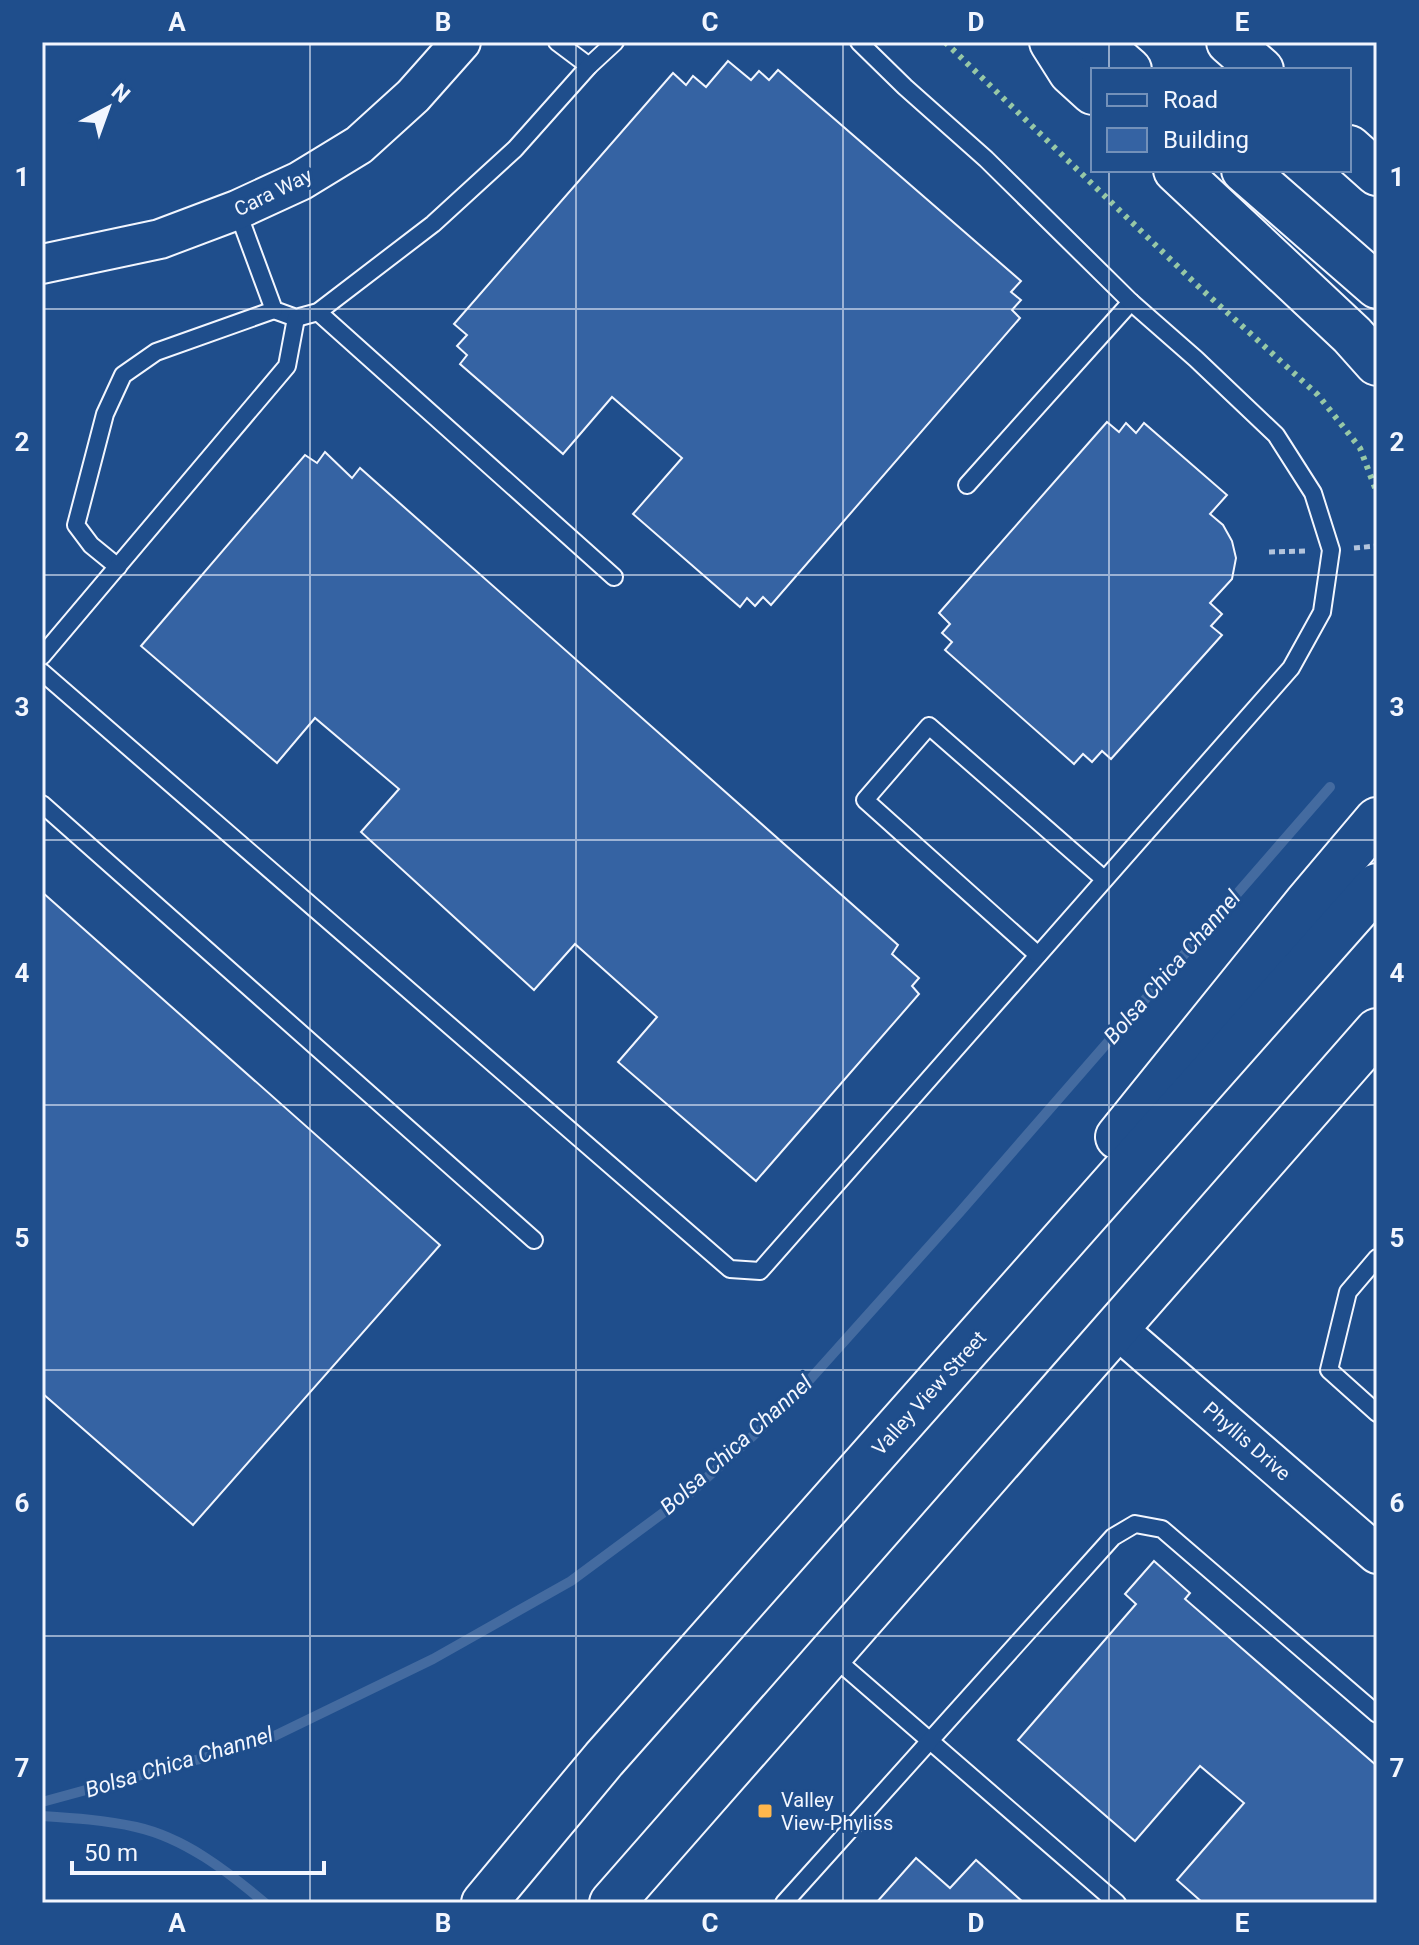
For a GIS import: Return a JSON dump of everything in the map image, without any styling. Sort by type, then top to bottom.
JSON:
[{"type":"main road","points":[[1052,42],[1071,72],[1091,90]]},
{"type":"main road","points":[[1097,42],[1127,68]]},
{"type":"main road","points":[[1229,42],[1259,68]]},
{"type":"main road","points":[[1351,150],[1377,173]]},
{"type":"main road","points":[[1178,172],[1352,335],[1377,363]]},
{"type":"main road","points":[[1246,172],[1377,286]]},
{"type":"main road","points":[[1070,1233],[1095,1165],[1377,820]]},
{"type":"main road","name":"Valley View Street","points":[[484,1903],[604,1759],[1377,886]]},
{"type":"main road","points":[[612,1903],[1377,1031]]},
{"type":"street","name":"Cara Way","points":[[42,264],[160,239],[237,210],[300,181],[359,145],[413,96],[461,42]]},
{"type":"street","name":"Phyllis Drive","points":[[1116,1328],[1377,1554]]},
{"type":"lane","points":[[557,42],[589,66]]},
{"type":"lane","points":[[118,567],[91,545],[76,525],[105,414],[123,375],[156,352],[274,310],[296,318],[318,312],[433,224],[515,149],[589,66],[615,42]]},
{"type":"lane","points":[[42,672],[730,1269],[760,1271],[1291,668],[1322,612],[1331,550],[1313,493],[1276,435],[1131,302],[986,159],[859,42]]},
{"type":"lane","points":[[237,210],[274,310]]},
{"type":"lane","points":[[967,485],[1131,302]]},
{"type":"lane","points":[[318,312],[614,577]]},
{"type":"lane","points":[[42,656],[287,366],[296,318]]},
{"type":"lane","points":[[1038,955],[865,800],[929,726],[1104,879]]},
{"type":"lane","points":[[42,804],[534,1240]]},
{"type":"lane","points":[[1377,1258],[1348,1292],[1329,1370],[1377,1413]]},
{"type":"lane","points":[[784,1903],[1113,1537],[1135,1524],[1162,1529],[1377,1714]]},
{"type":"lane","points":[[830,1654],[1117,1903]]},
{"type":"building","points":[[728,61],[751,80],[759,71],[769,80],[778,70],[1021,281],[1011,292],[1021,300],[1012,310],[1020,318],[771,605],[763,597],[755,606],[747,598],[740,607],[633,514],[682,458],[612,397],[563,454],[460,364],[467,355],[457,346],[467,335],[454,324],[673,73],[686,85],[693,76],[706,87]]},
{"type":"building","points":[[1107,422],[1119,432],[1126,423],[1136,433],[1144,423],[1227,495],[1210,514],[1223,525],[1232,541],[1236,558],[1232,579],[1210,603],[1222,614],[1211,626],[1222,635],[1111,759],[1102,751],[1092,762],[1083,754],[1074,764],[945,650],[952,642],[942,633],[950,624],[939,613]]},
{"type":"building","points":[[325,452],[352,478],[360,468],[898,945],[892,954],[919,978],[912,986],[919,994],[756,1181],[618,1062],[657,1017],[575,944],[534,990],[361,832],[399,789],[315,718],[277,763],[141,646],[305,455],[317,463]]},
{"type":"building","points":[[42,892],[440,1245],[193,1525],[42,1393]]},
{"type":"building","points":[[1154,1561],[1190,1593],[1185,1599],[1377,1766],[1377,1903],[1203,1903],[1177,1880],[1244,1803],[1200,1766],[1135,1841],[1018,1740],[1136,1604],[1125,1594]]},
{"type":"building","points":[[916,1858],[950,1888],[976,1860],[1024,1903],[876,1903]]},
{"type":"waterway","name":"Bolsa Chica Channel","points":[[42,1802],[262,1742],[433,1659],[571,1581],[690,1493],[787,1405],[960,1212],[1330,787]]},
{"type":"waterway","points":[[42,1816],[113,1823],[154,1832],[205,1857],[265,1903]]},
{"type":"hedge","points":[[945,42],[1198,286],[1318,395],[1360,448],[1377,493]]},
{"type":"place","name":"Valley View-Phyliss","points":[[765,1811]]}]
